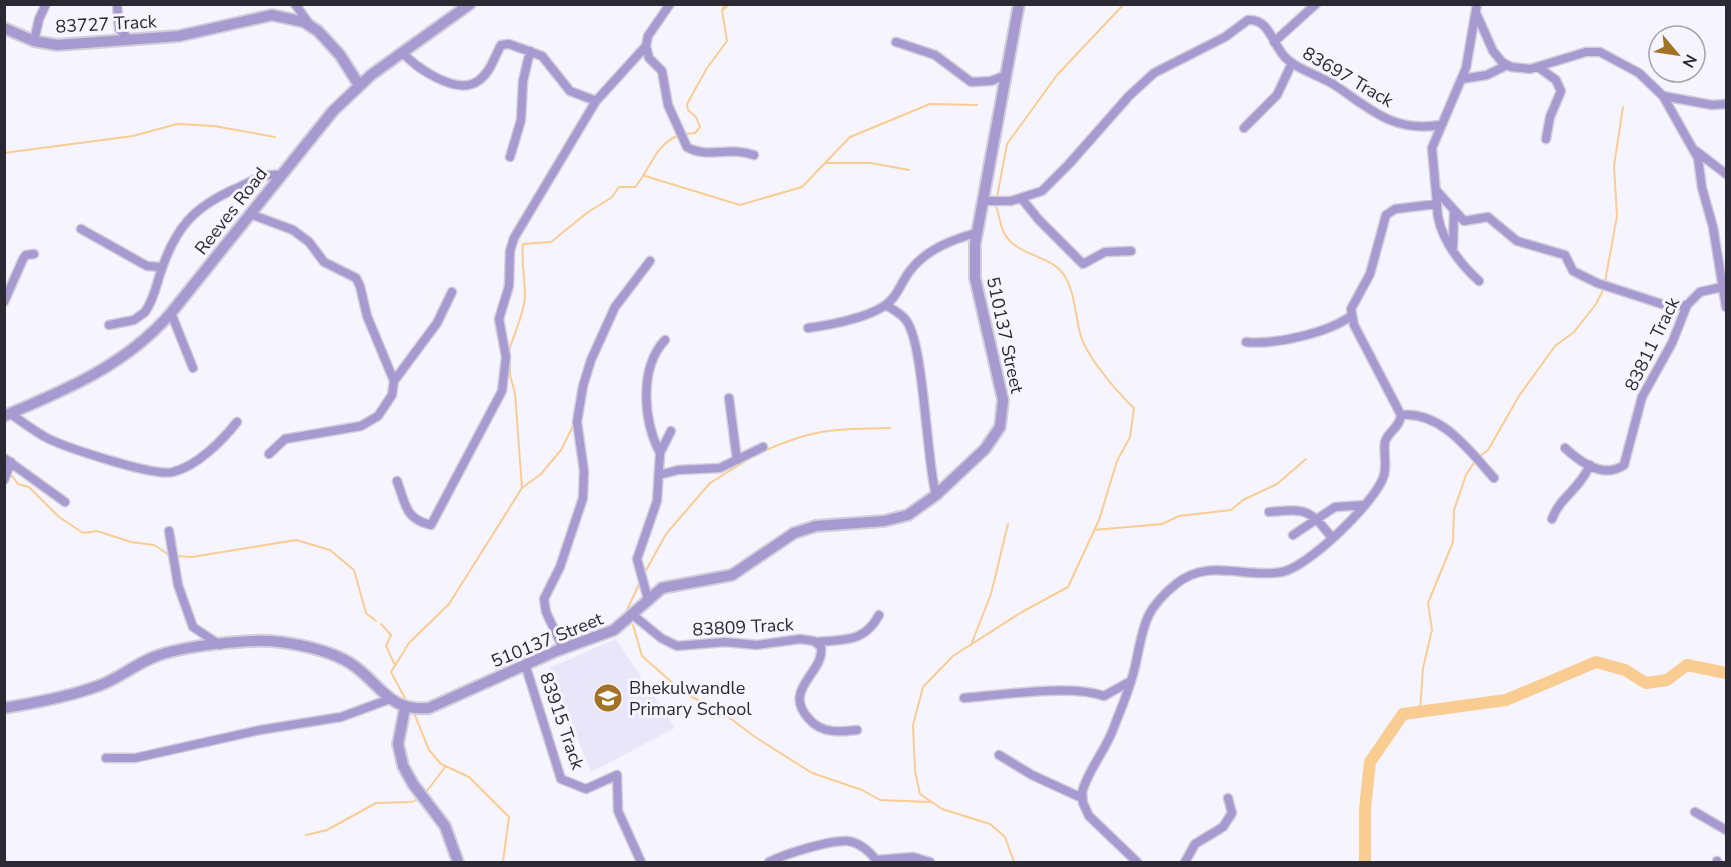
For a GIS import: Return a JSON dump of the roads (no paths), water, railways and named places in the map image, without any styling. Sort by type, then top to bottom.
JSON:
[{"type":"street","points":[[34,42],[39,19],[46,4]]},
{"type":"street","points":[[117,4],[119,29],[131,40]]},
{"type":"street","points":[[295,4],[311,25]]},
{"type":"street","name":"Reeves Road","points":[[8,415],[98,374],[141,343],[171,314],[333,111],[359,85],[470,4]]},
{"type":"street","points":[[670,4],[648,36],[646,46],[649,58],[662,71],[668,105],[687,147],[705,153],[727,150],[754,155]]},
{"type":"street","name":"510137 Street","points":[[405,708],[429,708],[444,703],[525,664],[614,630],[648,599],[668,586],[728,577],[794,533],[816,526],[900,518],[936,495],[986,449],[1000,428],[1003,418],[1002,384],[975,278],[976,233],[1018,4]]},
{"type":"street","points":[[1274,42],[1316,4]]},
{"type":"street","points":[[1477,9],[1493,51],[1507,65],[1521,69],[1538,67],[1580,53],[1600,52],[1639,73],[1663,96],[1695,151],[1702,188],[1716,238],[1726,307]]},
{"type":"street","points":[[1477,9],[1472,43],[1462,79],[1440,125],[1432,151],[1438,225],[1466,269],[1479,281]]},
{"type":"street","name":"83727 Track","points":[[4,28],[34,42],[57,45],[194,33],[266,15],[284,17],[311,25],[334,47],[359,85]]},
{"type":"street","name":"83697 Track","points":[[982,201],[1022,199],[1046,187],[1129,96],[1161,69],[1217,41],[1248,20],[1262,23],[1292,63],[1334,85],[1385,119],[1414,128],[1440,125]]},
{"type":"street","points":[[896,42],[935,54],[971,82],[991,81],[1004,76]]},
{"type":"street","points":[[402,52],[415,65],[429,74],[451,83],[466,85],[484,76],[502,44],[530,51],[547,60],[560,82],[570,92],[596,101]]},
{"type":"street","points":[[397,481],[411,516],[416,521],[431,525],[502,391],[506,357],[500,319],[509,286],[510,251],[514,238],[596,101],[646,46]]},
{"type":"street","points":[[510,157],[521,120],[523,81],[530,51]]},
{"type":"street","points":[[1244,128],[1277,95],[1292,63]]},
{"type":"street","points":[[1462,79],[1487,75],[1507,65]]},
{"type":"street","points":[[1538,67],[1556,80],[1561,91],[1550,117],[1546,139]]},
{"type":"street","points":[[1663,96],[1712,105],[1726,104]]},
{"type":"street","points":[[1695,151],[1726,174]]},
{"type":"street","points":[[109,325],[135,320],[145,312],[177,232],[201,207],[264,176],[280,175]]},
{"type":"street","points":[[1436,189],[1454,212],[1467,222],[1488,217],[1517,241],[1565,255],[1570,260],[1570,268],[1597,283],[1668,306],[1687,306]]},
{"type":"street","points":[[1022,199],[1039,220],[1083,264],[1105,252],[1131,251]]},
{"type":"street","points":[[1137,862],[1089,816],[1082,798],[1088,776],[1114,728],[1136,662],[1141,630],[1157,603],[1170,588],[1189,575],[1222,568],[1284,572],[1305,563],[1332,538],[1382,482],[1386,460],[1385,442],[1398,426],[1401,415],[1351,316],[1352,306],[1370,274],[1386,214],[1395,209],[1437,204]]},
{"type":"street","points":[[1452,248],[1454,212]]},
{"type":"street","points":[[250,214],[293,230],[309,242],[324,262],[356,278],[392,378],[390,398],[371,421],[350,429],[319,432],[297,440],[285,439],[269,454]]},
{"type":"street","points":[[81,229],[147,266],[162,267]]},
{"type":"street","points":[[808,328],[846,320],[886,305],[910,271],[934,249],[976,233]]},
{"type":"street","points":[[4,302],[22,259],[26,255],[34,254]]},
{"type":"street","points":[[563,648],[546,612],[544,599],[560,567],[583,498],[584,471],[577,422],[583,386],[591,360],[615,307],[650,261]]},
{"type":"street","name":"83811 Track","points":[[1588,465],[1612,470],[1626,463],[1642,397],[1677,331],[1687,306],[1700,292],[1722,287]]},
{"type":"street","points":[[392,378],[437,323],[452,292]]},
{"type":"street","points":[[886,305],[906,319],[912,333],[922,384],[931,478],[936,495]]},
{"type":"street","points":[[171,314],[193,368]]},
{"type":"street","points":[[1246,342],[1260,344],[1313,333],[1343,322],[1351,316]]},
{"type":"street","points":[[648,599],[637,559],[654,511],[660,453],[649,423],[648,381],[653,356],[665,339]]},
{"type":"street","points":[[729,398],[737,460]]},
{"type":"street","points":[[8,415],[47,438],[108,459],[165,473],[177,471],[198,459],[227,435],[237,422]]},
{"type":"street","points":[[1401,415],[1419,415],[1437,422],[1462,444],[1494,478]]},
{"type":"street","points":[[660,453],[671,431]]},
{"type":"street","points":[[659,475],[678,470],[720,468],[763,447]]},
{"type":"street","points":[[1552,519],[1559,504],[1580,485],[1588,465],[1565,448]]},
{"type":"street","points":[[4,480],[8,460],[65,502]]},
{"type":"street","points":[[1293,535],[1317,518],[1340,506],[1364,504]]},
{"type":"street","points":[[1269,512],[1303,510],[1317,518],[1332,538]]},
{"type":"street","points":[[169,531],[178,585],[193,627],[220,645]]},
{"type":"street","name":"83809 Track","points":[[633,615],[668,643],[681,647],[725,642],[757,645],[790,640],[816,642],[821,647],[821,655],[801,693],[801,707],[807,718],[817,727],[826,730],[857,730]]},
{"type":"street","points":[[816,642],[861,636],[873,627],[879,615]]},
{"type":"street","points":[[4,708],[94,687],[155,656],[220,645],[280,642],[330,653],[357,668],[390,699],[405,708],[399,744],[403,766],[413,784],[445,826],[458,862]]},
{"type":"street","name":"83915 Track","points":[[525,664],[561,779],[586,789],[617,775],[618,811],[642,862]]},
{"type":"street","points":[[964,698],[1069,692],[1092,692],[1104,696],[1129,682]]},
{"type":"street","points":[[106,758],[122,760],[135,758],[260,730],[341,717],[390,699]]},
{"type":"street","points":[[999,755],[1032,775],[1082,798]]},
{"type":"street","points":[[1185,862],[1195,844],[1228,821],[1232,813],[1228,798]]},
{"type":"street","points":[[1695,812],[1726,830]]},
{"type":"street","points":[[769,862],[795,852],[849,841],[864,849],[876,861],[913,857],[930,862]]},
{"type":"waterway","points":[[684,134],[695,133],[700,127],[696,117],[688,110],[687,104],[707,68],[727,41],[722,10],[725,4]]},
{"type":"waterway","points":[[723,10],[730,4]]},
{"type":"waterway","points":[[997,197],[1007,144],[1057,75],[1124,4]]},
{"type":"waterway","points":[[645,176],[740,205],[802,187],[850,137],[930,104],[977,105]]},
{"type":"waterway","points":[[1605,282],[1617,216],[1614,166],[1623,107]]},
{"type":"waterway","points":[[4,153],[133,136],[177,124],[214,126],[275,137]]},
{"type":"waterway","points":[[509,351],[521,317],[525,296],[523,244],[551,242],[588,212],[611,198],[619,187],[635,187],[658,152],[669,140],[677,136]]},
{"type":"waterway","points":[[825,163],[871,163],[909,170]]},
{"type":"waterway","points":[[996,206],[1004,233],[1010,241],[1017,247],[1051,263],[1064,275],[1073,296],[1080,333],[1088,352],[1111,383],[1134,408],[1130,437],[1117,461],[1099,520],[1068,587],[1022,612],[953,656],[923,687],[913,725],[915,771],[920,794],[942,809],[990,824],[1005,837],[1014,862]]},
{"type":"waterway","points":[[1420,712],[1423,668],[1432,630],[1428,603],[1453,542],[1454,510],[1466,475],[1477,458],[1488,450],[1519,396],[1555,346],[1574,332],[1596,304],[1604,288]]},
{"type":"waterway","points":[[510,360],[510,375],[515,393],[522,488]]},
{"type":"waterway","points":[[407,702],[391,672],[409,643],[449,604],[522,488],[541,474],[561,450],[574,424]]},
{"type":"waterway","points":[[762,452],[796,438],[825,431],[890,428]]},
{"type":"waterway","points":[[644,574],[666,534],[710,483],[757,454]]},
{"type":"waterway","points":[[1094,530],[1162,524],[1179,516],[1231,510],[1243,500],[1277,484],[1306,459]]},
{"type":"waterway","points":[[9,472],[18,484],[29,487],[59,517],[83,533],[97,531],[131,542],[154,545],[171,556]]},
{"type":"waterway","points":[[971,645],[991,594],[1008,524]]},
{"type":"waterway","points":[[176,556],[192,557],[296,540],[330,550],[354,570],[366,613],[376,621]]},
{"type":"waterway","points":[[626,612],[640,582]]},
{"type":"waterway","points":[[381,624],[391,635],[386,646],[395,665]]},
{"type":"waterway","points":[[633,625],[642,656],[684,693],[722,712],[755,737],[812,773],[862,790],[880,800],[930,802]]},
{"type":"waterway","points":[[1365,862],[1365,809],[1370,762],[1403,714],[1506,700],[1596,662],[1625,670],[1646,683],[1667,680],[1687,665],[1726,673]]},
{"type":"waterway","points":[[414,713],[429,750],[441,764],[469,777],[509,817],[503,862]]},
{"type":"waterway","points":[[426,792],[446,766]]},
{"type":"waterway","points":[[306,835],[327,830],[376,803],[412,802],[419,798]]},
{"type":"place","name":"Bhekulwandle Primary School","points":[[608,698]]}]
